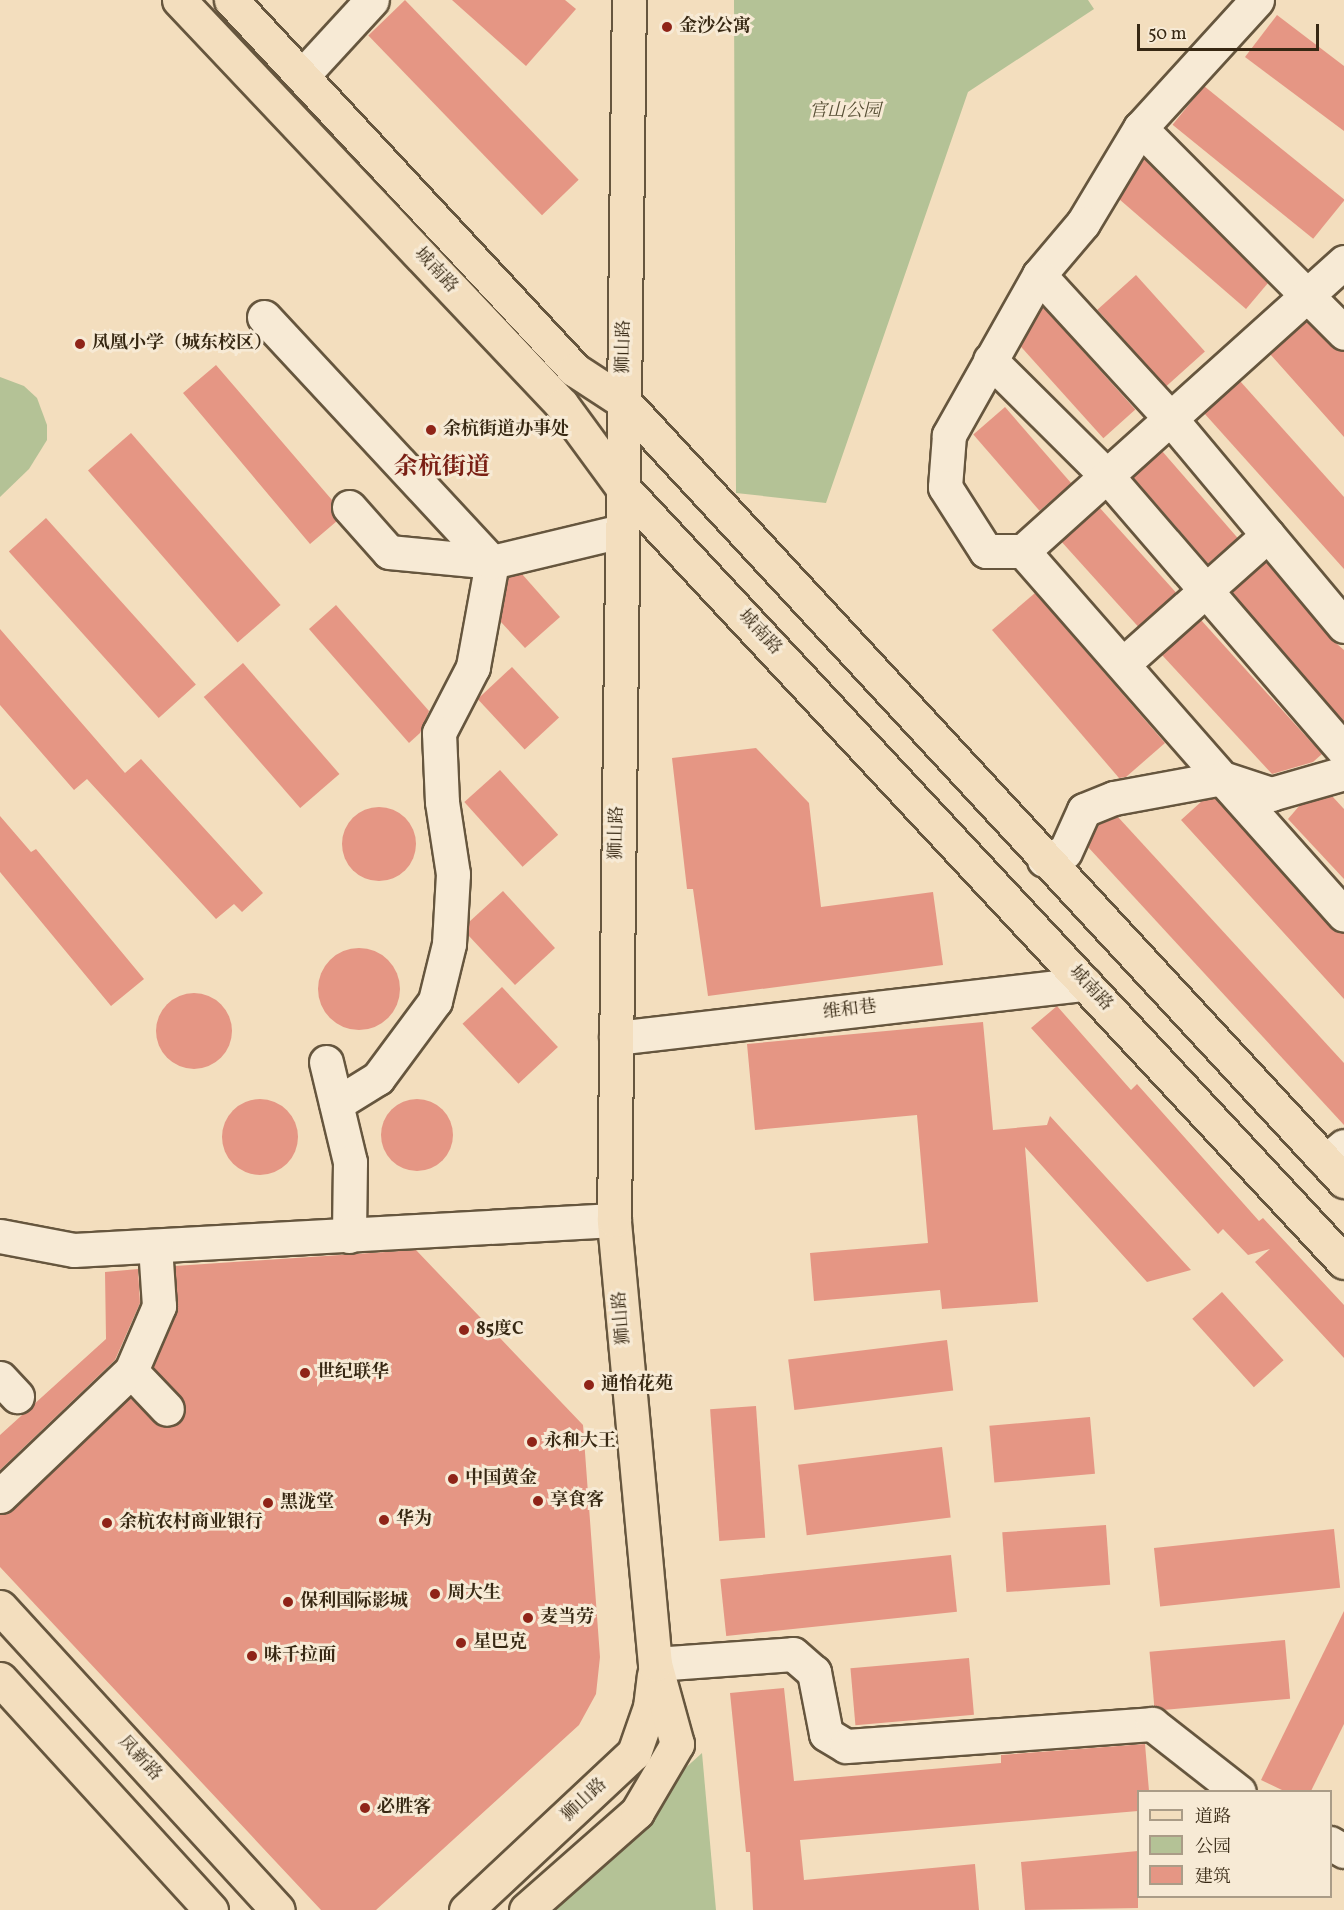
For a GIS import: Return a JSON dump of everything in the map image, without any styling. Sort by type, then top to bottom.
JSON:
[{"type":"main road","name":"城南路","points":[[179,0],[562,405],[622,487],[1344,1262]]},
{"type":"main road","name":"城南路","points":[[231,0],[575,370],[624,402],[1044,860],[1338,1163]]},
{"type":"main road","name":"狮山路","points":[[526,1910],[637,1812],[677,1744],[655,1664],[614,1220],[629,0]]},
{"type":"main road","name":"凤新路","points":[[0,1607],[278,1910]]},
{"type":"main road","name":"狮山路","points":[[466,1910],[634,1753],[650,1707],[655,1664]]},
{"type":"main road","points":[[0,1678],[211,1910]]},
{"type":"street","points":[[302,76],[372,0]]},
{"type":"street","points":[[1257,0],[1140,128],[1083,223],[1039,275],[949,435],[945,487],[986,551],[1023,551],[1344,262]]},
{"type":"street","points":[[1140,128],[1344,333]]},
{"type":"street","points":[[1039,275],[1170,418],[1344,626]]},
{"type":"street","points":[[264,317],[492,562]]},
{"type":"street","points":[[990,360],[1107,476],[1344,751]]},
{"type":"street","points":[[349,507],[389,552],[492,562],[621,531]]},
{"type":"street","points":[[1123,664],[1208,593],[1268,535]]},
{"type":"street","points":[[1023,551],[1344,915]]},
{"type":"street","points":[[336,1104],[378,1078],[435,1001],[449,944],[453,874],[442,802],[439,733],[473,667],[492,562]]},
{"type":"street","points":[[1044,860],[1065,852],[1083,810],[1114,798],[1222,778],[1271,794],[1344,773]]},
{"type":"street","name":"维和巷","points":[[616,1038],[1085,984]]},
{"type":"street","points":[[326,1062],[350,1162],[349,1236]]},
{"type":"street","points":[[0,1236],[74,1250],[614,1220]]},
{"type":"street","points":[[0,1496],[131,1371],[159,1306],[155,1246]]},
{"type":"street","points":[[131,1371],[167,1409]]},
{"type":"street","points":[[655,1664],[793,1654],[814,1672],[826,1734],[846,1746],[1152,1724],[1238,1790]]},
{"type":"green space","name":"官山公园","points":[[734,0],[1088,0],[1094,9],[968,92],[826,503],[736,493]]},
{"type":"green space","points":[[0,377],[24,386],[37,398],[47,425],[47,440],[29,469],[0,497]]},
{"type":"green space","points":[[702,1753],[716,1910],[528,1910]]},
{"type":"building","points":[[405,0],[579,180],[542,215],[368,35]]},
{"type":"building","points":[[452,0],[565,0],[576,9],[526,66]]},
{"type":"building","points":[[1277,15],[1344,66],[1344,131],[1245,57]]},
{"type":"building","points":[[1204,86],[1344,199],[1313,239],[1173,125]]},
{"type":"building","points":[[1144,159],[1268,283],[1246,309],[1119,199]]},
{"type":"building","points":[[1136,275],[1205,352],[1166,386],[1097,310]]},
{"type":"building","points":[[1043,307],[1135,410],[1103,438],[1011,336]]},
{"type":"building","points":[[1306,321],[1331,346],[1344,351],[1344,437],[1270,354]]},
{"type":"building","points":[[216,365],[332,500],[331,511],[337,521],[310,544],[183,393]]},
{"type":"building","points":[[1240,381],[1344,497],[1344,569],[1204,413]]},
{"type":"building","points":[[1005,407],[1071,483],[1040,511],[973,435]]},
{"type":"building","points":[[131,433],[281,605],[238,642],[88,470]]},
{"type":"building","points":[[1162,451],[1237,538],[1208,563],[1133,477]]},
{"type":"building","points":[[1099,507],[1176,592],[1138,627],[1061,541]]},
{"type":"building","points":[[46,518],[196,684],[159,718],[9,551]]},
{"type":"building","points":[[1266,562],[1330,638],[1344,650],[1344,722],[1232,592]]},
{"type":"building","points":[[522,574],[560,617],[525,648],[500,621],[508,577]]},
{"type":"building","points":[[1035,593],[1165,743],[1126,777],[1119,778],[992,630]]},
{"type":"building","points":[[336,605],[429,711],[420,733],[409,743],[309,629]]},
{"type":"building","points":[[1201,620],[1322,754],[1313,762],[1272,774],[1162,655]]},
{"type":"building","points":[[0,629],[125,773],[141,759],[263,893],[242,912],[234,904],[216,919],[87,779],[74,790],[0,705]]},
{"type":"building","points":[[243,663],[339,774],[300,808],[204,697]]},
{"type":"building","points":[[512,667],[559,717],[525,750],[478,699]]},
{"type":"building","points":[[756,748],[809,803],[821,907],[933,892],[943,965],[708,996],[693,889],[687,889],[672,758]]},
{"type":"building","points":[[500,770],[558,835],[523,867],[464,802]]},
{"type":"building","points":[[1332,796],[1344,809],[1344,879],[1288,819],[1300,805]]},
{"type":"building","points":[[1215,798],[1330,927],[1344,933],[1344,999],[1181,820],[1202,801]]},
{"type":"building","points":[[379,807],[400,813],[410,823],[416,844],[410,865],[400,875],[379,881],[358,875],[348,865],[342,844],[348,823],[358,813]]},
{"type":"building","points":[[0,816],[31,852],[36,849],[144,979],[111,1006],[0,872]]},
{"type":"building","points":[[1118,817],[1344,1063],[1344,1125],[1088,847],[1098,825]]},
{"type":"building","points":[[503,891],[555,948],[515,985],[468,935],[469,922]]},
{"type":"building","points":[[359,948],[375,952],[388,960],[396,973],[400,989],[396,1005],[388,1018],[375,1026],[359,1030],[343,1026],[330,1018],[322,1005],[318,989],[322,973],[330,960],[343,952]]},
{"type":"building","points":[[502,987],[558,1047],[518,1084],[463,1024]]},
{"type":"building","points":[[194,993],[208,996],[221,1004],[229,1017],[232,1031],[229,1045],[221,1058],[208,1066],[194,1069],[180,1066],[167,1058],[159,1045],[156,1031],[159,1017],[167,1004],[180,996]]},
{"type":"building","points":[[1057,1006],[1131,1090],[1137,1084],[1259,1221],[1263,1218],[1344,1305],[1344,1358],[1255,1262],[1270,1249],[1248,1255],[1223,1229],[1218,1234],[1031,1028]]},
{"type":"building","points":[[983,1022],[993,1130],[1047,1125],[1050,1116],[1191,1270],[1147,1282],[1025,1147],[1038,1302],[942,1309],[940,1290],[814,1301],[810,1253],[928,1243],[917,1115],[755,1130],[747,1044]]},
{"type":"building","points":[[260,1099],[274,1102],[287,1110],[295,1123],[298,1137],[295,1151],[287,1164],[274,1172],[260,1175],[246,1172],[233,1164],[225,1151],[222,1137],[225,1123],[233,1110],[246,1102]]},
{"type":"building","points":[[410,1099],[424,1099],[443,1109],[453,1128],[453,1142],[443,1161],[424,1171],[410,1171],[391,1161],[381,1142],[381,1128],[391,1109]]},
{"type":"building","points":[[416,1250],[583,1425],[600,1657],[596,1694],[579,1725],[376,1910],[321,1910],[0,1567],[0,1514],[13,1510],[130,1398],[161,1427],[180,1422],[185,1404],[153,1367],[176,1313],[175,1266]]},
{"type":"building","points":[[138,1269],[140,1303],[115,1360],[0,1470],[0,1435],[106,1339],[105,1272]]},
{"type":"building","points":[[1222,1292],[1284,1360],[1254,1387],[1192,1319]]},
{"type":"building","points":[[947,1340],[953,1391],[794,1410],[788,1359]]},
{"type":"building","points":[[756,1406],[765,1538],[719,1541],[710,1409]]},
{"type":"building","points":[[1090,1417],[1095,1474],[994,1483],[989,1426]]},
{"type":"building","points":[[942,1447],[951,1517],[807,1535],[798,1465]]},
{"type":"building","points":[[1106,1525],[1110,1585],[1006,1592],[1002,1532]]},
{"type":"building","points":[[1334,1529],[1340,1588],[1160,1607],[1154,1548]]},
{"type":"building","points":[[951,1555],[957,1612],[726,1636],[720,1579]]},
{"type":"building","points":[[1344,1611],[1344,1724],[1311,1790],[1282,1790],[1261,1780]]},
{"type":"building","points":[[1285,1640],[1290,1699],[1155,1711],[1150,1652]]},
{"type":"building","points":[[969,1658],[974,1715],[855,1725],[850,1668]]},
{"type":"building","points":[[784,1688],[794,1781],[1001,1763],[1001,1755],[1145,1744],[1149,1790],[1137,1790],[1137,1811],[800,1840],[804,1880],[975,1864],[979,1910],[753,1910],[750,1852],[746,1852],[730,1693]]},
{"type":"building","points":[[1137,1851],[1138,1908],[1025,1910],[1021,1862]]},
{"type":"place","name":"金沙公寓","points":[[667,27]]},
{"type":"place","name":"凤凰小学（城东校区）","points":[[80,344]]},
{"type":"place","name":"余杭街道办事处","points":[[431,430]]},
{"type":"place","name":"85度C","points":[[464,1330]]},
{"type":"place","name":"世纪联华","points":[[305,1373]]},
{"type":"place","name":"通怡花苑","points":[[589,1385]]},
{"type":"place","name":"永和大王","points":[[532,1442]]},
{"type":"place","name":"中国黄金","points":[[453,1479]]},
{"type":"place","name":"享食客","points":[[538,1501]]},
{"type":"place","name":"黑泷堂","points":[[268,1503]]},
{"type":"place","name":"华为","points":[[384,1520]]},
{"type":"place","name":"余杭农村商业银行","points":[[107,1523]]},
{"type":"place","name":"周大生","points":[[435,1594]]},
{"type":"place","name":"保利国际影城","points":[[288,1602]]},
{"type":"place","name":"麦当劳","points":[[528,1618]]},
{"type":"place","name":"星巴克","points":[[461,1643]]},
{"type":"place","name":"味千拉面","points":[[252,1656]]},
{"type":"place","name":"必胜客","points":[[365,1808]]},
{"type":"district","name":"余杭街道","points":[[442,469]]}]
